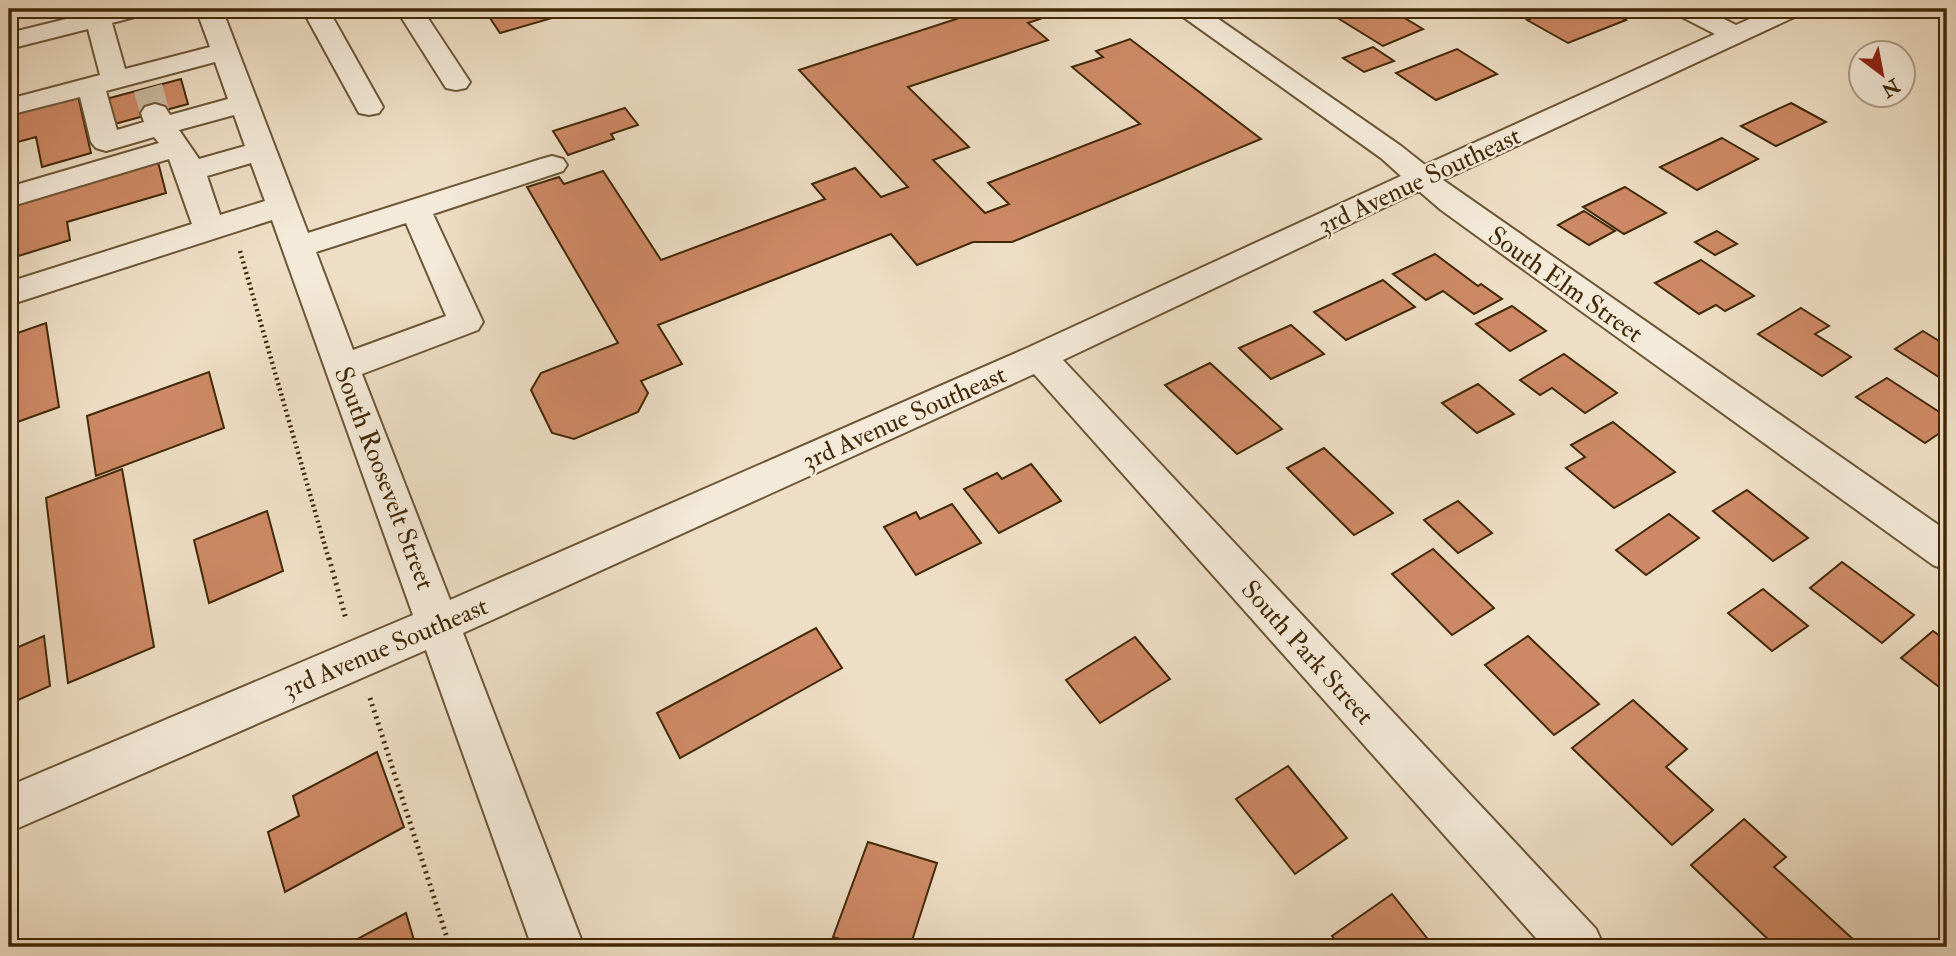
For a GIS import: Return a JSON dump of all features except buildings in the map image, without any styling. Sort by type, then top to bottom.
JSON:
[{"type":"street","points":[[9,41],[137,9]]},
{"type":"street","name":"South Roosevelt Street","points":[[209,9],[558,947]]},
{"type":"street","points":[[315,9],[369,107]]},
{"type":"street","points":[[409,9],[456,82]]},
{"type":"street","name":"South Elm Street","points":[[1188,9],[1391,152],[1451,203],[1947,553]]},
{"type":"street","points":[[1685,9],[1735,34]]},
{"type":"street","name":"3rd Avenue Southeast","points":[[9,809],[358,660],[1039,357],[1792,9]]},
{"type":"street","points":[[98,19],[106,142],[162,119],[207,113],[244,103]]},
{"type":"street","points":[[188,61],[225,51]]},
{"type":"street","points":[[188,61],[207,113]]},
{"type":"street","points":[[9,197],[162,119],[188,61]]},
{"type":"street","points":[[9,107],[103,83],[162,119],[262,150]]},
{"type":"street","points":[[162,119],[220,225]]},
{"type":"street","points":[[298,247],[552,165]]},
{"type":"street","points":[[9,294],[282,206]]},
{"type":"street","points":[[343,368],[466,322],[415,209]]},
{"type":"street","name":"South Park Street","points":[[1039,357],[1578,947]]},
{"type":"path","points":[[220,225],[450,947]]},
{"type":"tunnel","points":[[148,88],[155,113]]}]
